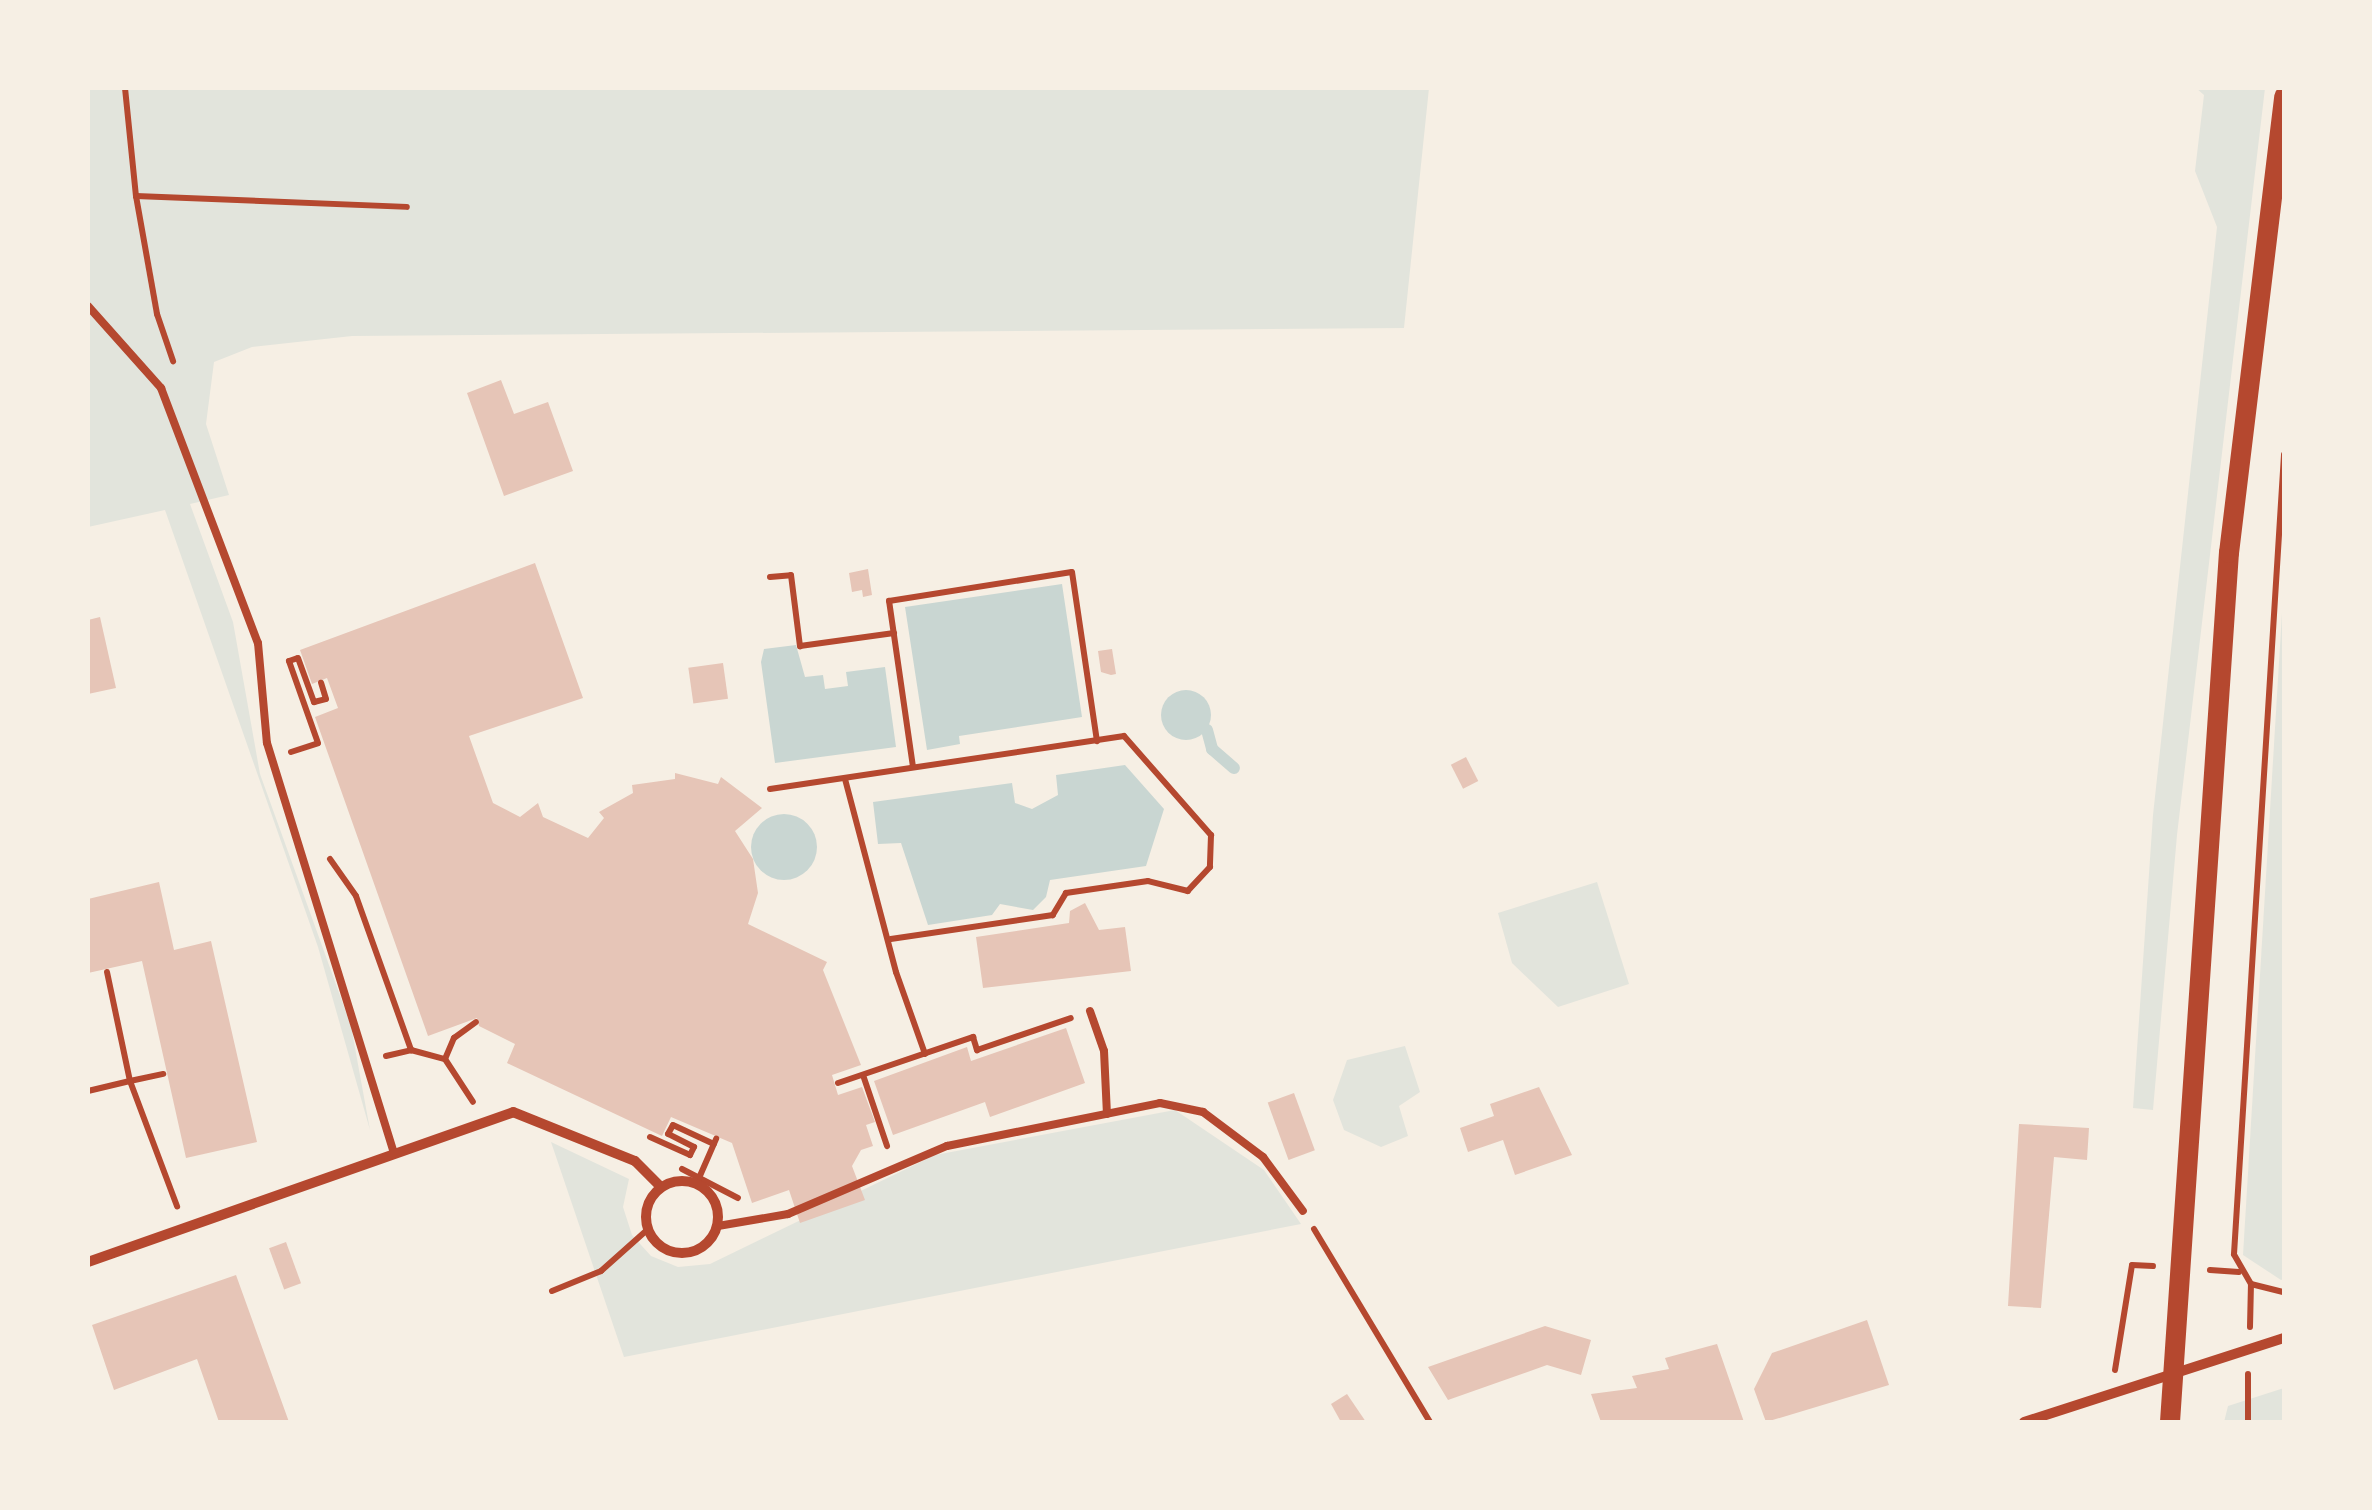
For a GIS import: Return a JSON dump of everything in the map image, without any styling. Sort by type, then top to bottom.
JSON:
[{"type":"main road","points":[[2170,1422],[2235,476],[2284,96]]},
{"type":"street","points":[[88,1262],[393,1151],[514,1112],[634,1161],[661,1187]]},
{"type":"street","points":[[690,1181],[702,1187],[718,1211],[718,1226],[706,1246],[684,1254],[662,1248],[648,1230],[646,1206],[661,1187],[690,1181]]},
{"type":"street","points":[[2024,1422],[2172,1371],[2284,1338]]},
{"type":"lane","points":[[88,306],[161,388],[258,643],[267,742],[370,1060],[393,1151]]},
{"type":"lane","points":[[1090,1011],[1104,1051],[1107,1114]]},
{"type":"lane","points":[[718,1226],[774,1217],[947,1146],[1160,1103],[1204,1112],[1262,1157],[1303,1211]]},
{"type":"path","points":[[136,196],[407,208]]},
{"type":"path","points":[[2248,1422],[2251,1284],[2234,1254],[2284,455]]},
{"type":"path","points":[[913,768],[889,601],[1072,572],[1097,741]]},
{"type":"path","points":[[770,577],[791,575],[800,646],[894,633]]},
{"type":"path","points":[[290,752],[318,744],[289,661],[298,658],[314,702],[326,698],[320,684]]},
{"type":"path","points":[[770,790],[1124,736],[1201,817],[1214,855],[1198,885],[1188,891],[1148,881],[1066,893],[1053,914],[891,939]]},
{"type":"path","points":[[844,779],[925,1054]]},
{"type":"path","points":[[107,972],[144,1129],[171,1178],[182,1228]]},
{"type":"path","points":[[838,1083],[973,1037],[977,1050],[1090,1011]]},
{"type":"path","points":[[445,1059],[454,1038],[476,1022]]},
{"type":"path","points":[[370,1060],[411,1050],[445,1059],[484,1120]]},
{"type":"path","points":[[88,1091],[163,1074]]},
{"type":"path","points":[[863,1075],[894,1166]]},
{"type":"path","points":[[634,1161],[647,1136],[690,1155],[694,1147],[668,1134],[673,1125],[715,1142],[699,1178]]},
{"type":"path","points":[[640,1150],[774,1217]]},
{"type":"path","points":[[1303,1211],[1430,1422]]},
{"type":"path","points":[[552,1291],[602,1271],[648,1230]]},
{"type":"path","points":[[2251,1284],[2284,1292]]},
{"type":"shaded area","points":[[88,88],[1429,88],[1404,328],[352,336],[252,347],[214,362],[206,424],[229,495],[190,504],[233,622],[260,774],[351,1026],[370,1130],[318,947],[165,510],[88,527]]},
{"type":"shaded area","points":[[2196,88],[2265,88],[2177,835],[2153,1110],[2133,1108],[2153,815],[2217,227],[2195,171],[2204,95]]},
{"type":"shaded area","points":[[2284,580],[2284,1279],[2281,1280],[2243,1255]]},
{"type":"shaded area","points":[[1062,584],[1082,717],[959,736],[960,744],[927,750],[905,607]]},
{"type":"shaded area","points":[[796,645],[805,677],[823,675],[825,689],[848,686],[846,672],[885,667],[896,747],[775,763],[761,662],[764,649]]},
{"type":"shaded area","points":[[1186,690],[1203,698],[1211,715],[1203,732],[1186,740],[1169,732],[1161,715],[1169,698]]},
{"type":"shaded area","points":[[1125,765],[1164,809],[1146,866],[1050,880],[1046,897],[1033,910],[1000,904],[992,915],[928,925],[901,843],[878,844],[873,802],[1012,783],[1015,803],[1032,809],[1058,795],[1056,775]]},
{"type":"shaded area","points":[[784,814],[807,824],[817,847],[807,870],[784,880],[761,870],[751,847],[761,824]]},
{"type":"shaded area","points":[[1597,882],[1629,984],[1558,1007],[1512,963],[1498,913]]},
{"type":"shaded area","points":[[1405,1046],[1420,1092],[1399,1106],[1408,1136],[1381,1147],[1344,1130],[1333,1100],[1347,1060]]},
{"type":"shaded area","points":[[1175,1110],[1264,1170],[1301,1224],[624,1357],[551,1142],[629,1179],[623,1207],[632,1235],[651,1256],[678,1267],[710,1264],[935,1155]]},
{"type":"shaded area","points":[[2284,1388],[2284,1422],[2224,1422],[2228,1406]]},
{"type":"building","points":[[501,380],[514,414],[548,402],[573,471],[504,496],[467,393]]},
{"type":"building","points":[[535,563],[583,698],[469,736],[493,803],[520,817],[538,803],[543,817],[588,838],[604,818],[599,812],[633,793],[632,785],[675,779],[675,773],[718,784],[721,777],[762,808],[735,831],[753,859],[758,893],[748,924],[827,962],[823,970],[861,1065],[832,1075],[838,1095],[862,1087],[875,1122],[866,1125],[873,1146],[861,1150],[852,1166],[865,1200],[800,1223],[789,1190],[752,1203],[732,1143],[671,1117],[662,1136],[507,1063],[515,1044],[479,1026],[477,1018],[428,1036],[315,717],[338,708],[327,678],[312,684],[300,650]]},
{"type":"building","points":[[868,569],[872,595],[863,597],[862,590],[852,592],[849,573]]},
{"type":"building","points":[[100,617],[116,688],[88,694],[88,620]]},
{"type":"building","points":[[1112,649],[1116,674],[1111,675],[1101,672],[1098,651]]},
{"type":"building","points":[[723,663],[728,699],[693,704],[688,668]]},
{"type":"building","points":[[1466,757],[1478,781],[1463,789],[1451,765]]},
{"type":"building","points":[[159,882],[174,950],[211,941],[257,1142],[186,1158],[142,961],[88,973],[88,899]]},
{"type":"building","points":[[1085,903],[1099,930],[1125,927],[1131,971],[983,988],[976,937],[1069,923],[1070,911]]},
{"type":"building","points":[[1066,1028],[1085,1083],[990,1117],[985,1102],[893,1135],[874,1081],[967,1047],[971,1061]]},
{"type":"building","points":[[1539,1087],[1572,1155],[1515,1175],[1503,1140],[1468,1152],[1460,1128],[1494,1116],[1490,1104]]},
{"type":"building","points":[[1294,1093],[1315,1150],[1289,1160],[1268,1103]]},
{"type":"building","points":[[2019,1124],[2089,1128],[2087,1160],[2054,1157],[2041,1308],[2008,1306]]},
{"type":"building","points":[[286,1242],[301,1283],[284,1290],[269,1248]]},
{"type":"building","points":[[236,1275],[289,1422],[219,1422],[197,1359],[114,1390],[92,1325]]},
{"type":"building","points":[[1867,1320],[1889,1385],[1766,1422],[1754,1389],[1772,1353]]},
{"type":"building","points":[[1545,1326],[1591,1340],[1581,1375],[1547,1365],[1448,1400],[1428,1367]]},
{"type":"building","points":[[1717,1344],[1744,1422],[1601,1422],[1591,1394],[1637,1388],[1632,1376],[1669,1369],[1665,1358]]},
{"type":"building","points":[[1347,1394],[1366,1422],[1341,1422],[1331,1404]]},
{"type":"waterway","points":[[1207,730],[1212,749],[1234,768]]}]
